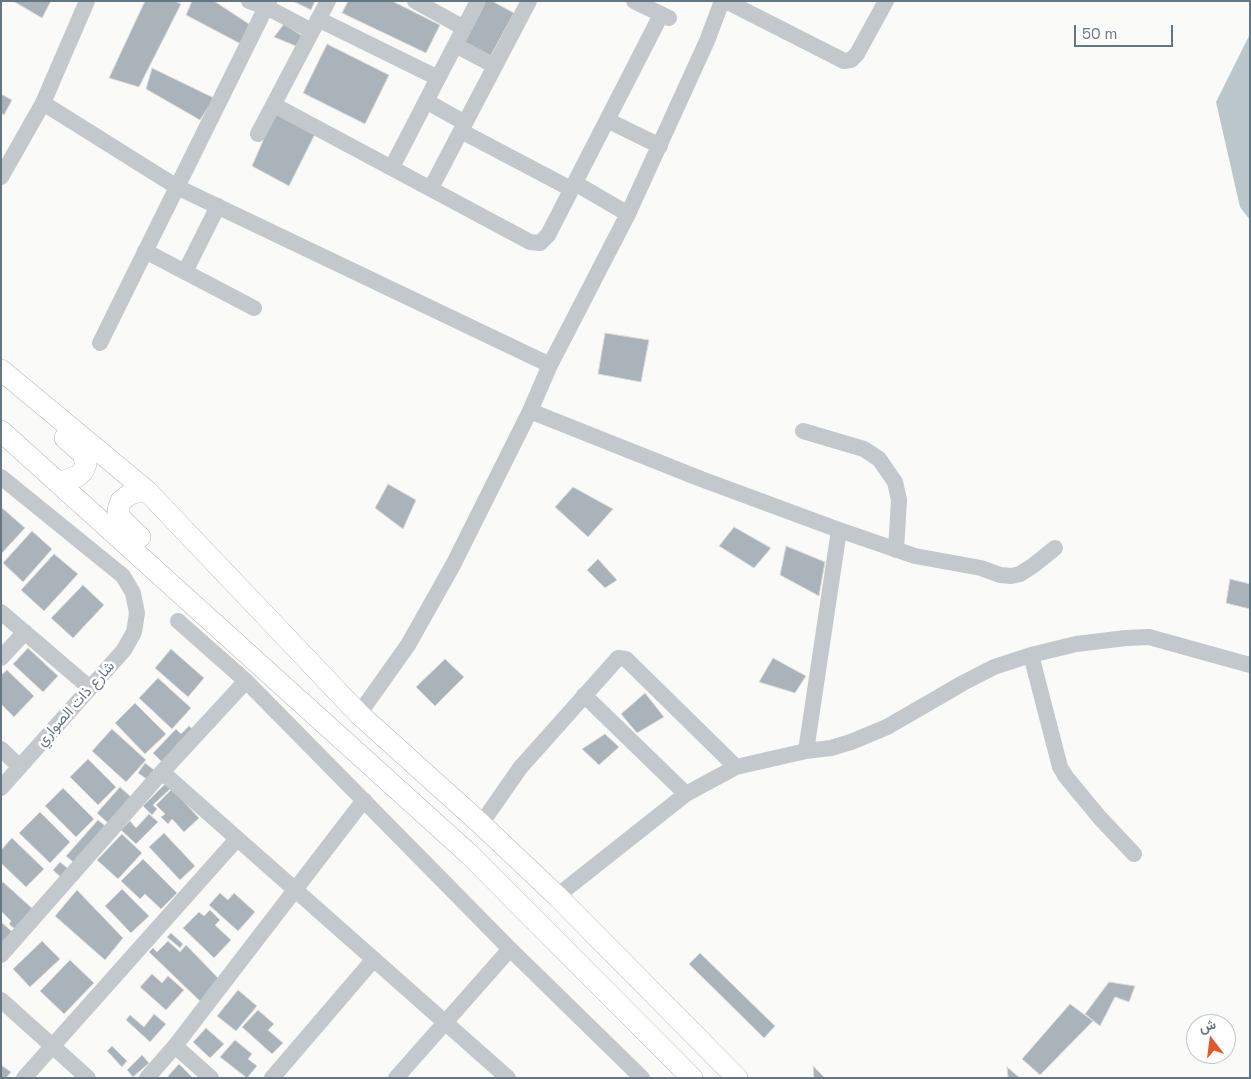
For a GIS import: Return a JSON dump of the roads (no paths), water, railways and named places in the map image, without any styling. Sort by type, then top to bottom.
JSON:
[{"type":"main road","points":[[1,370],[30,392],[147,491],[359,714],[481,824],[557,896],[737,1078]]},
{"type":"main road","points":[[30,392],[34,406],[43,419],[83,454],[86,461],[85,468],[78,476],[64,481],[56,481]]},
{"type":"main road","points":[[1,431],[469,854],[692,1078]]},
{"type":"main road","points":[[147,491],[135,492],[125,497],[119,505],[118,515],[186,581],[193,592],[196,606]]},
{"type":"street","points":[[1,176],[43,102],[87,1]]},
{"type":"street","points":[[249,1],[268,4],[438,78]]},
{"type":"street","points":[[258,134],[328,1]]},
{"type":"street","points":[[415,1],[464,28]]},
{"type":"street","points":[[392,167],[478,1]]},
{"type":"street","points":[[431,188],[529,1]]},
{"type":"street","points":[[274,105],[536,244],[543,241],[548,235],[607,120],[665,17],[634,1]]},
{"type":"street","points":[[359,714],[408,644],[453,565],[530,411],[550,365],[628,214],[707,41],[722,1]]},
{"type":"street","points":[[726,1],[844,61],[851,60],[857,54],[886,1]]},
{"type":"street","points":[[100,343],[268,4]]},
{"type":"street","points":[[455,45],[495,66]]},
{"type":"street","points":[[426,101],[463,127],[628,214]]},
{"type":"street","points":[[43,102],[177,187],[550,365]]},
{"type":"street","points":[[607,120],[660,146]]},
{"type":"street","points":[[185,272],[218,206]]},
{"type":"street","points":[[145,251],[254,308]]},
{"type":"street","points":[[530,411],[701,479],[839,530],[931,560],[981,568],[1000,575],[1011,576],[1020,574],[1055,548]]},
{"type":"street","points":[[803,432],[864,449],[879,459],[895,482],[899,500],[896,550]]},
{"type":"street","name":"شارع ذات الصواري","points":[[1,477],[123,576],[133,593],[137,613],[134,632],[130,641],[1,788]]},
{"type":"street","points":[[806,751],[839,530]]},
{"type":"street","points":[[1,612],[90,688]]},
{"type":"street","points":[[178,621],[246,681],[510,948],[642,1078]]},
{"type":"street","points":[[1,658],[25,632]]},
{"type":"street","points":[[557,896],[686,794],[736,767],[806,751],[831,748],[851,742],[887,727],[994,667],[1031,655],[1076,644],[1149,637],[1250,665]]},
{"type":"street","points":[[1031,655],[1060,767],[1100,818],[1134,854]]},
{"type":"street","points":[[481,824],[520,768],[618,658],[626,659],[736,767]]},
{"type":"street","points":[[1,955],[162,772],[246,681]]},
{"type":"street","points":[[584,695],[686,794]]},
{"type":"street","points":[[1,749],[20,767]]},
{"type":"street","points":[[162,772],[508,1078]]},
{"type":"street","points":[[147,1078],[175,1046],[364,800]]},
{"type":"street","points":[[24,1078],[237,839]]},
{"type":"street","points":[[396,1078],[510,948]]},
{"type":"street","points":[[272,1078],[374,959]]},
{"type":"street","points":[[1,1000],[88,1078]]},
{"type":"street","points":[[175,1046],[211,1078]]}]
